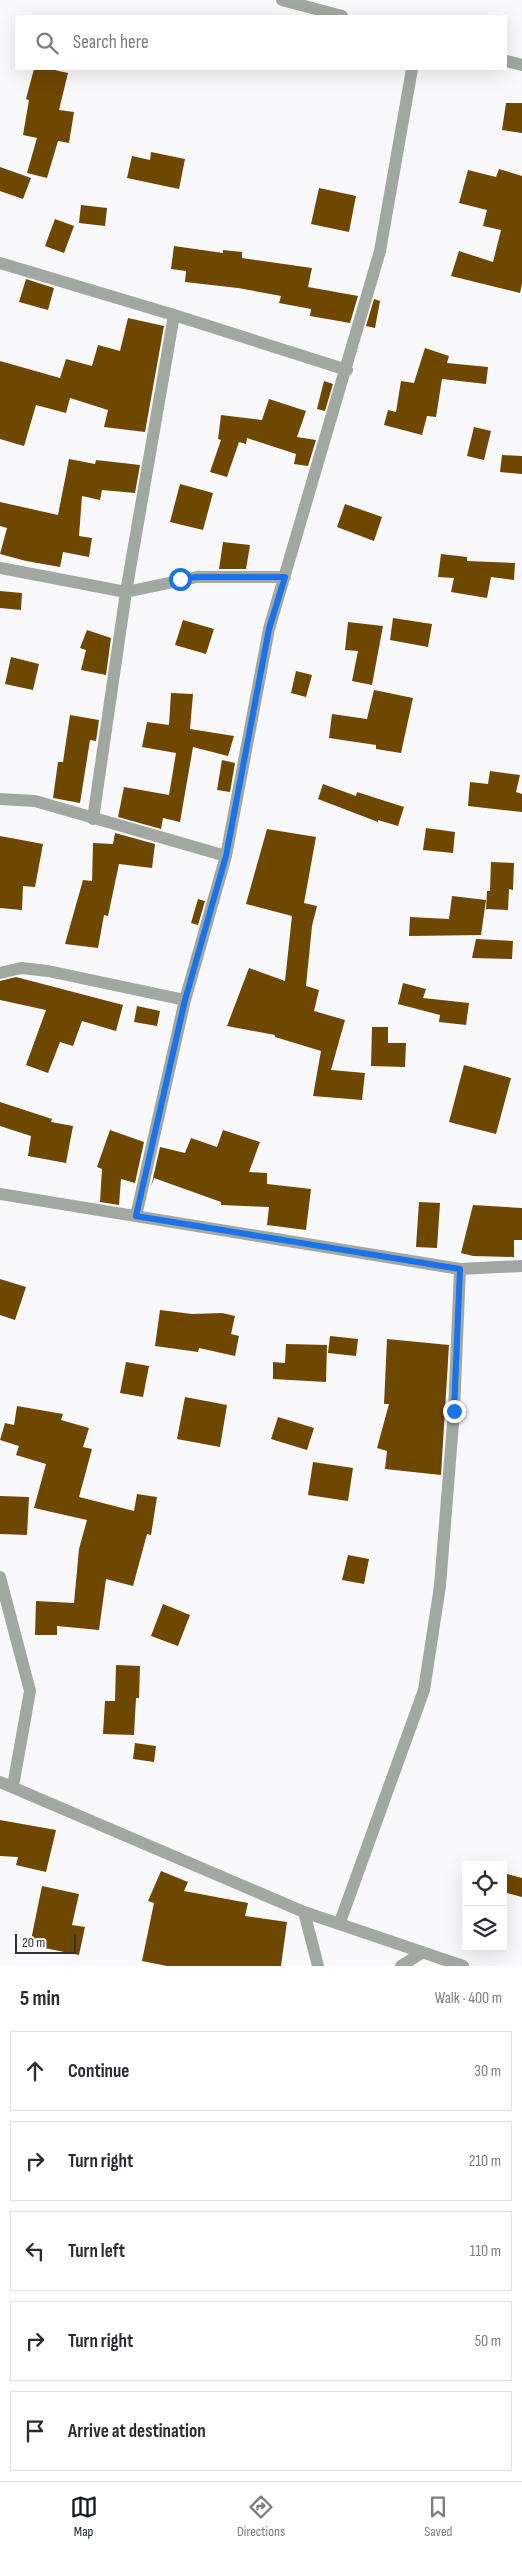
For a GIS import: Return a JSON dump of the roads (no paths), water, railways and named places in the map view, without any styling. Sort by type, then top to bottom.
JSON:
[{"type":"street","points":[[282,0],[338,15]]},
{"type":"street","points":[[507,61],[522,65]]},
{"type":"street","points":[[136,1216],[185,1000],[226,856],[269,629],[347,370],[380,251],[412,70]]},
{"type":"street","points":[[0,263],[174,314],[347,370]]},
{"type":"street","points":[[93,819],[126,592],[174,314]]},
{"type":"street","points":[[0,568],[126,592],[197,577],[285,577]]},
{"type":"street","points":[[0,799],[35,801],[226,856]]},
{"type":"street","points":[[0,973],[21,968],[48,971],[185,1000]]},
{"type":"street","points":[[0,1194],[460,1269],[522,1266]]},
{"type":"street","points":[[340,1922],[424,1690],[440,1577],[454,1411],[460,1269]]},
{"type":"street","points":[[0,1577],[30,1691],[13,1786]]},
{"type":"street","points":[[0,1782],[304,1912],[340,1922],[463,1966]]},
{"type":"street","points":[[304,1912],[318,1966]]},
{"type":"street","points":[[401,1966],[424,1952]]}]
